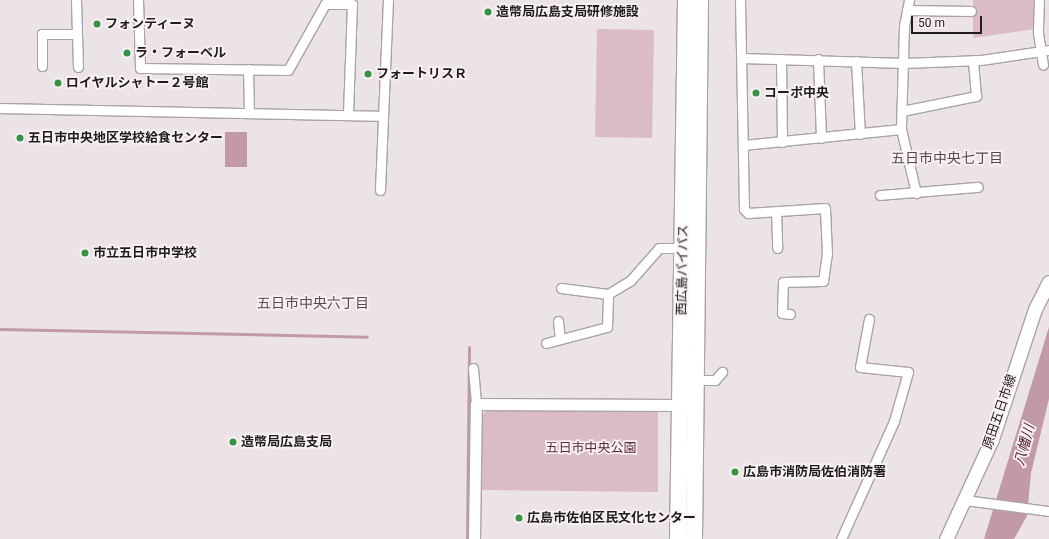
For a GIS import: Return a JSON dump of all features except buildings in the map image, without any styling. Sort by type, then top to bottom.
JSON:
[{"type":"highway","name":"西広島バイパス","points":[[678,539],[686,0]]},
{"type":"highway","name":"西広島バイパス","points":[[694,539],[700,0]]},
{"type":"main road","name":"原田五日市線","points":[[946,539],[968,501],[992,439],[1035,309],[1049,282]]},
{"type":"street","points":[[76,0],[78,67]]},
{"type":"street","points":[[138,0],[140,68],[288,70],[325,4],[352,4],[348,115]]},
{"type":"street","points":[[380,190],[388,0]]},
{"type":"street","points":[[740,0],[744,209],[748,213],[825,208],[827,253],[823,281],[784,282],[782,313],[790,314]]},
{"type":"street","points":[[909,0],[907,10],[901,129],[916,193]]},
{"type":"street","points":[[1039,0],[1044,50],[1043,65]]},
{"type":"street","points":[[907,10],[972,10]]},
{"type":"street","points":[[42,66],[42,34],[77,34]]},
{"type":"street","points":[[742,58],[818,59],[904,63],[973,60],[1044,50]]},
{"type":"street","points":[[781,59],[782,142]]},
{"type":"street","points":[[818,59],[821,138]]},
{"type":"street","points":[[902,111],[976,96],[973,60]]},
{"type":"street","points":[[856,61],[860,134]]},
{"type":"street","points":[[248,69],[249,113]]},
{"type":"street","points":[[0,108],[384,116]]},
{"type":"street","points":[[743,145],[901,129]]},
{"type":"street","points":[[880,195],[978,187]]},
{"type":"street","points":[[776,212],[777,248]]},
{"type":"street","points":[[561,288],[608,294],[630,281],[659,248],[677,248]]},
{"type":"street","points":[[546,342],[609,325],[608,294]]},
{"type":"street","points":[[841,539],[894,422],[908,372],[860,367],[869,319]]},
{"type":"street","points":[[558,321],[560,339]]},
{"type":"street","points":[[473,368],[476,404],[474,539]]},
{"type":"street","points":[[703,380],[715,380],[722,372]]},
{"type":"street","points":[[476,404],[675,405]]},
{"type":"street","points":[[968,501],[1047,511]]},
{"type":"green space","points":[[973,0],[1037,0],[1035,29],[973,38]]},
{"type":"green space","points":[[597,29],[654,30],[652,138],[595,137]]},
{"type":"green space","name":"五日市中央公園","points":[[658,407],[658,492],[481,490],[482,416],[487,409]]},
{"type":"water","points":[[225,132],[247,132],[247,167],[225,167]]},
{"type":"water","name":"八幡川","points":[[1049,327],[1049,399],[1031,473],[1027,516],[1014,539],[984,539]]},
{"type":"waterway","points":[[0,329],[367,337]]},
{"type":"waterway","points":[[467,539],[469,347]]},
{"type":"place","name":"造幣局広島支局研修施設","points":[[488,12]]},
{"type":"place","name":"フォンティーヌ","points":[[97,24]]},
{"type":"place","name":"ラ・フォーベル","points":[[127,53]]},
{"type":"place","name":"フォートリスＲ","points":[[368,74]]},
{"type":"place","name":"ロイヤルシャトー２号館","points":[[58,83]]},
{"type":"place","name":"コーポ中央","points":[[756,93]]},
{"type":"place","name":"五日市中央地区学校給食センター","points":[[20,138]]},
{"type":"place","name":"市立五日市中学校","points":[[85,253]]},
{"type":"place","name":"造幣局広島支局","points":[[233,442]]},
{"type":"place","name":"広島市消防局佐伯消防署","points":[[735,472]]},
{"type":"place","name":"広島市佐伯区民文化センター","points":[[519,518]]},
{"type":"district","name":"五日市中央七丁目","points":[[947,158]]},
{"type":"district","name":"五日市中央六丁目","points":[[313,303]]}]
